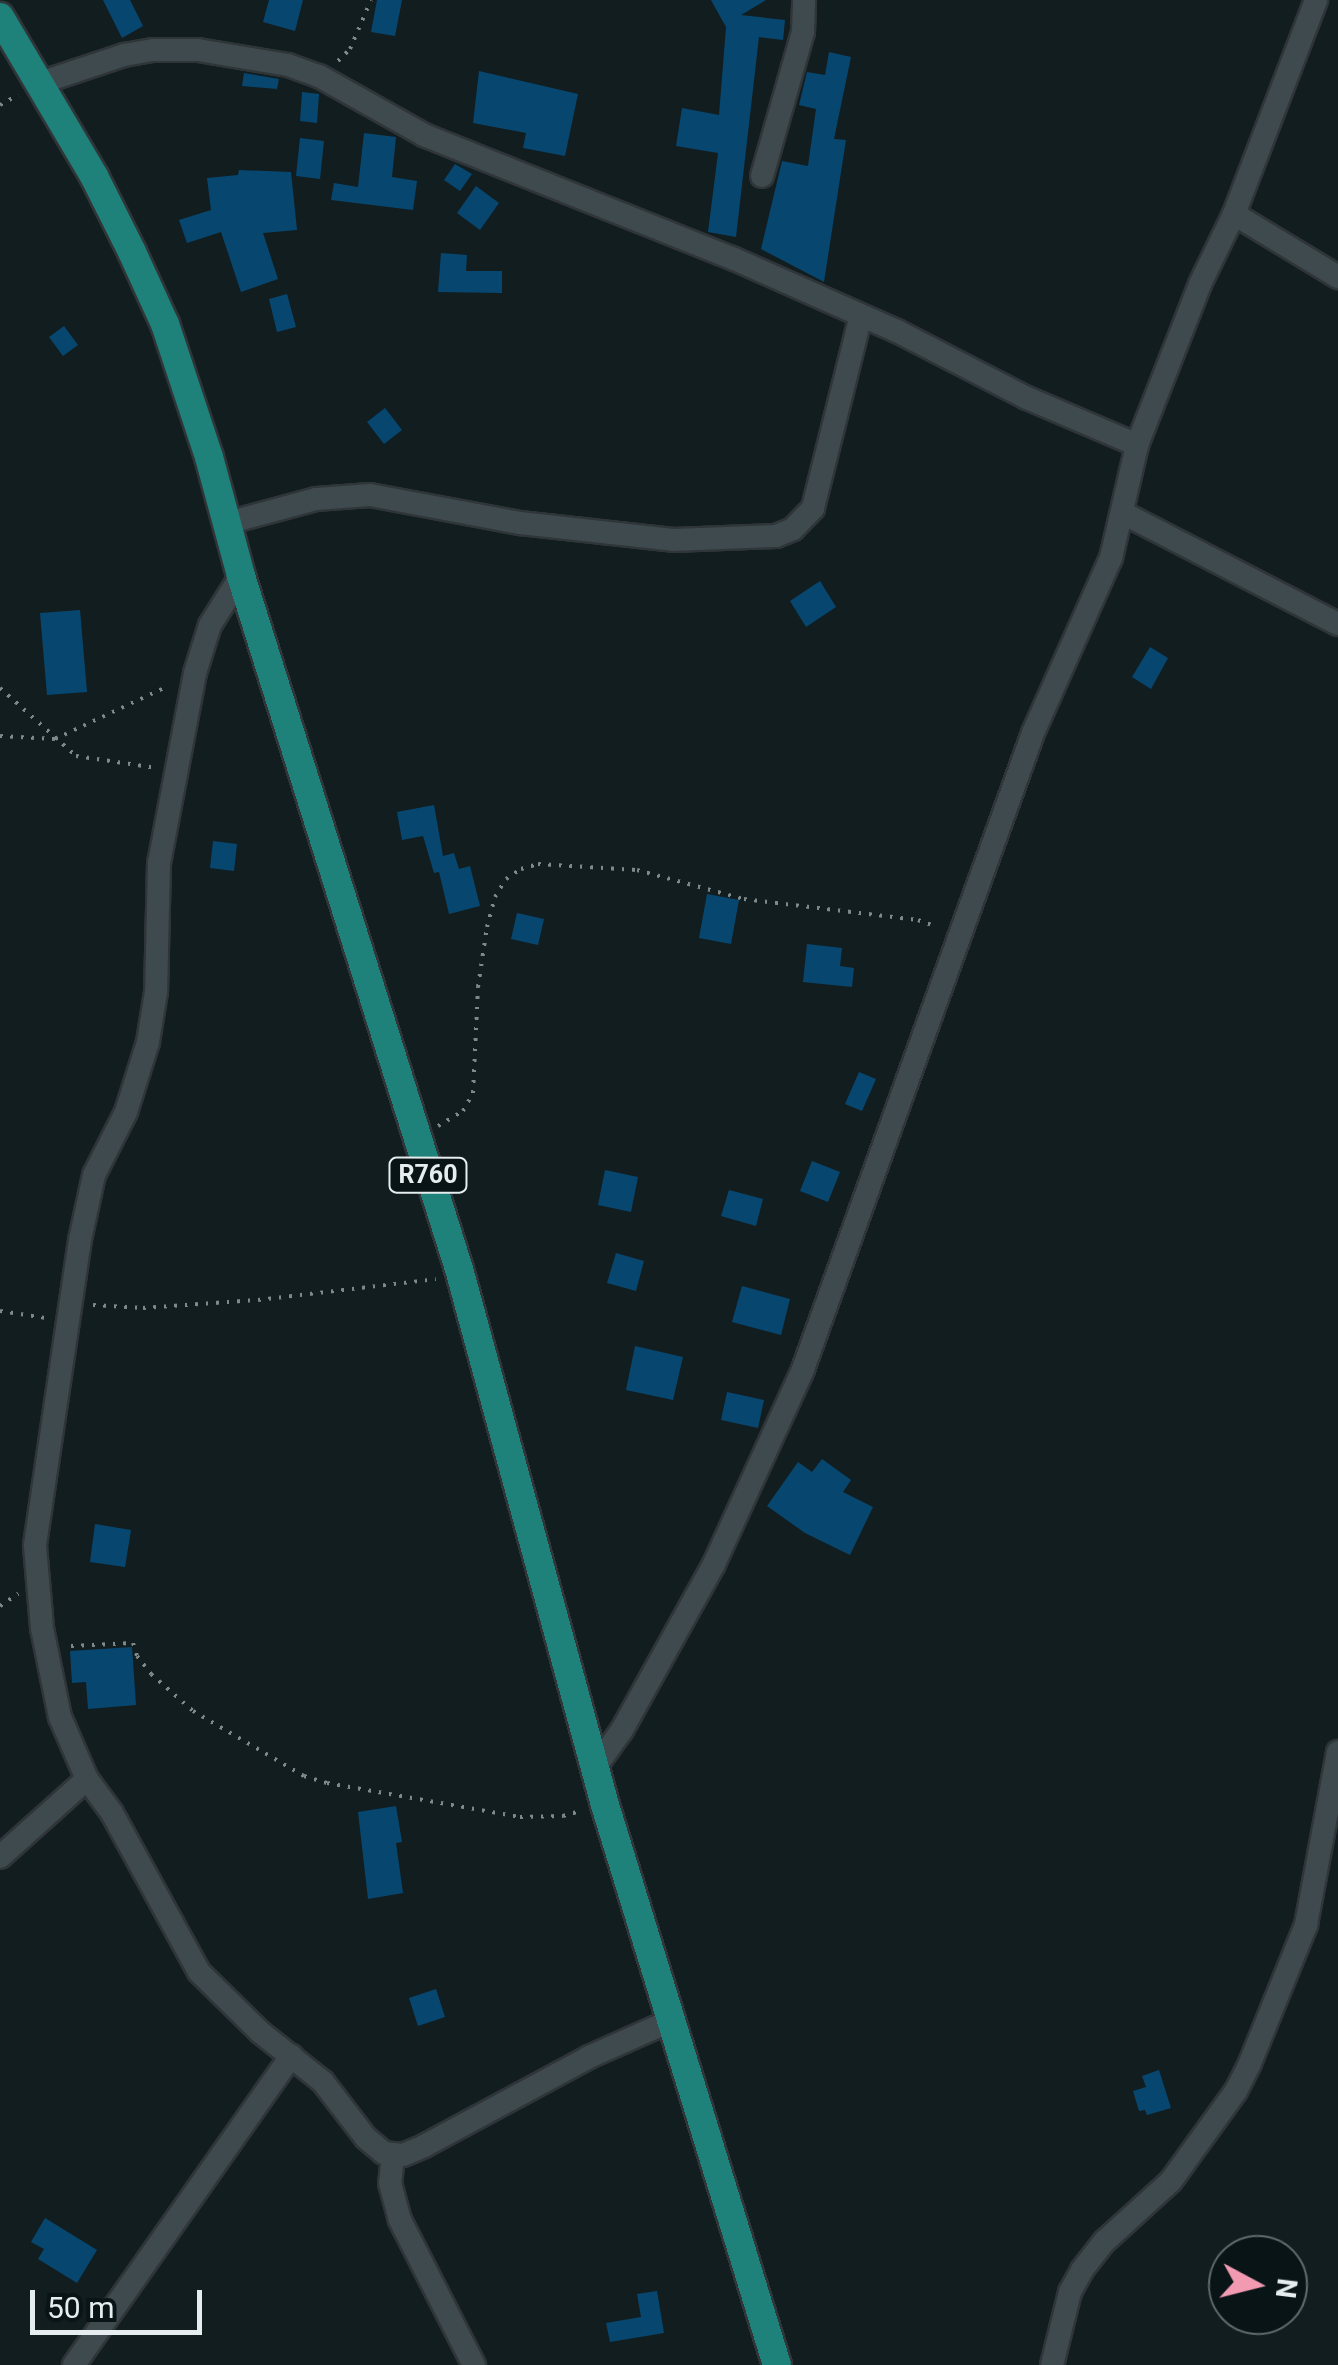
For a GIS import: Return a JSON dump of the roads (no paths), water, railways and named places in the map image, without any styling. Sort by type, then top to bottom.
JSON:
[{"type":"main road","name":"R760","points":[[0,17],[94,176],[165,324],[459,1269],[605,1805],[777,2365]]},
{"type":"street","points":[[762,176],[803,32],[804,0]]},
{"type":"street","points":[[596,1766],[622,1730],[714,1564],[784,1414],[1033,733],[1097,594],[1123,513],[1137,444],[1200,284],[1234,214],[1316,0]]},
{"type":"street","points":[[40,83],[124,55],[153,50],[198,50],[288,65],[319,76],[424,135],[701,245],[862,316],[1027,398],[1137,444]]},
{"type":"street","points":[[1234,214],[1338,277]]},
{"type":"street","points":[[227,523],[316,498],[370,495],[520,523],[673,540],[776,536],[793,529],[813,508],[862,316]]},
{"type":"street","points":[[1123,513],[1338,624]]},
{"type":"street","points":[[241,576],[210,625],[195,673],[159,862],[156,992],[148,1042],[126,1112],[94,1174],[35,1546],[35,1584],[60,1717],[87,1780],[112,1813],[199,1972],[245,2019],[331,2090],[366,2138],[393,2156]]},
{"type":"street","points":[[1052,2365],[1070,2292],[1082,2270],[1106,2241],[1171,2181],[1250,2063],[1306,1925],[1338,1752]]},
{"type":"street","points":[[0,1857],[87,1780]]},
{"type":"street","points":[[393,2156],[424,2146],[589,2057],[670,2022]]},
{"type":"street","points":[[74,2365],[290,2056]]},
{"type":"street","points":[[393,2156],[390,2183],[400,2220],[474,2365]]}]
